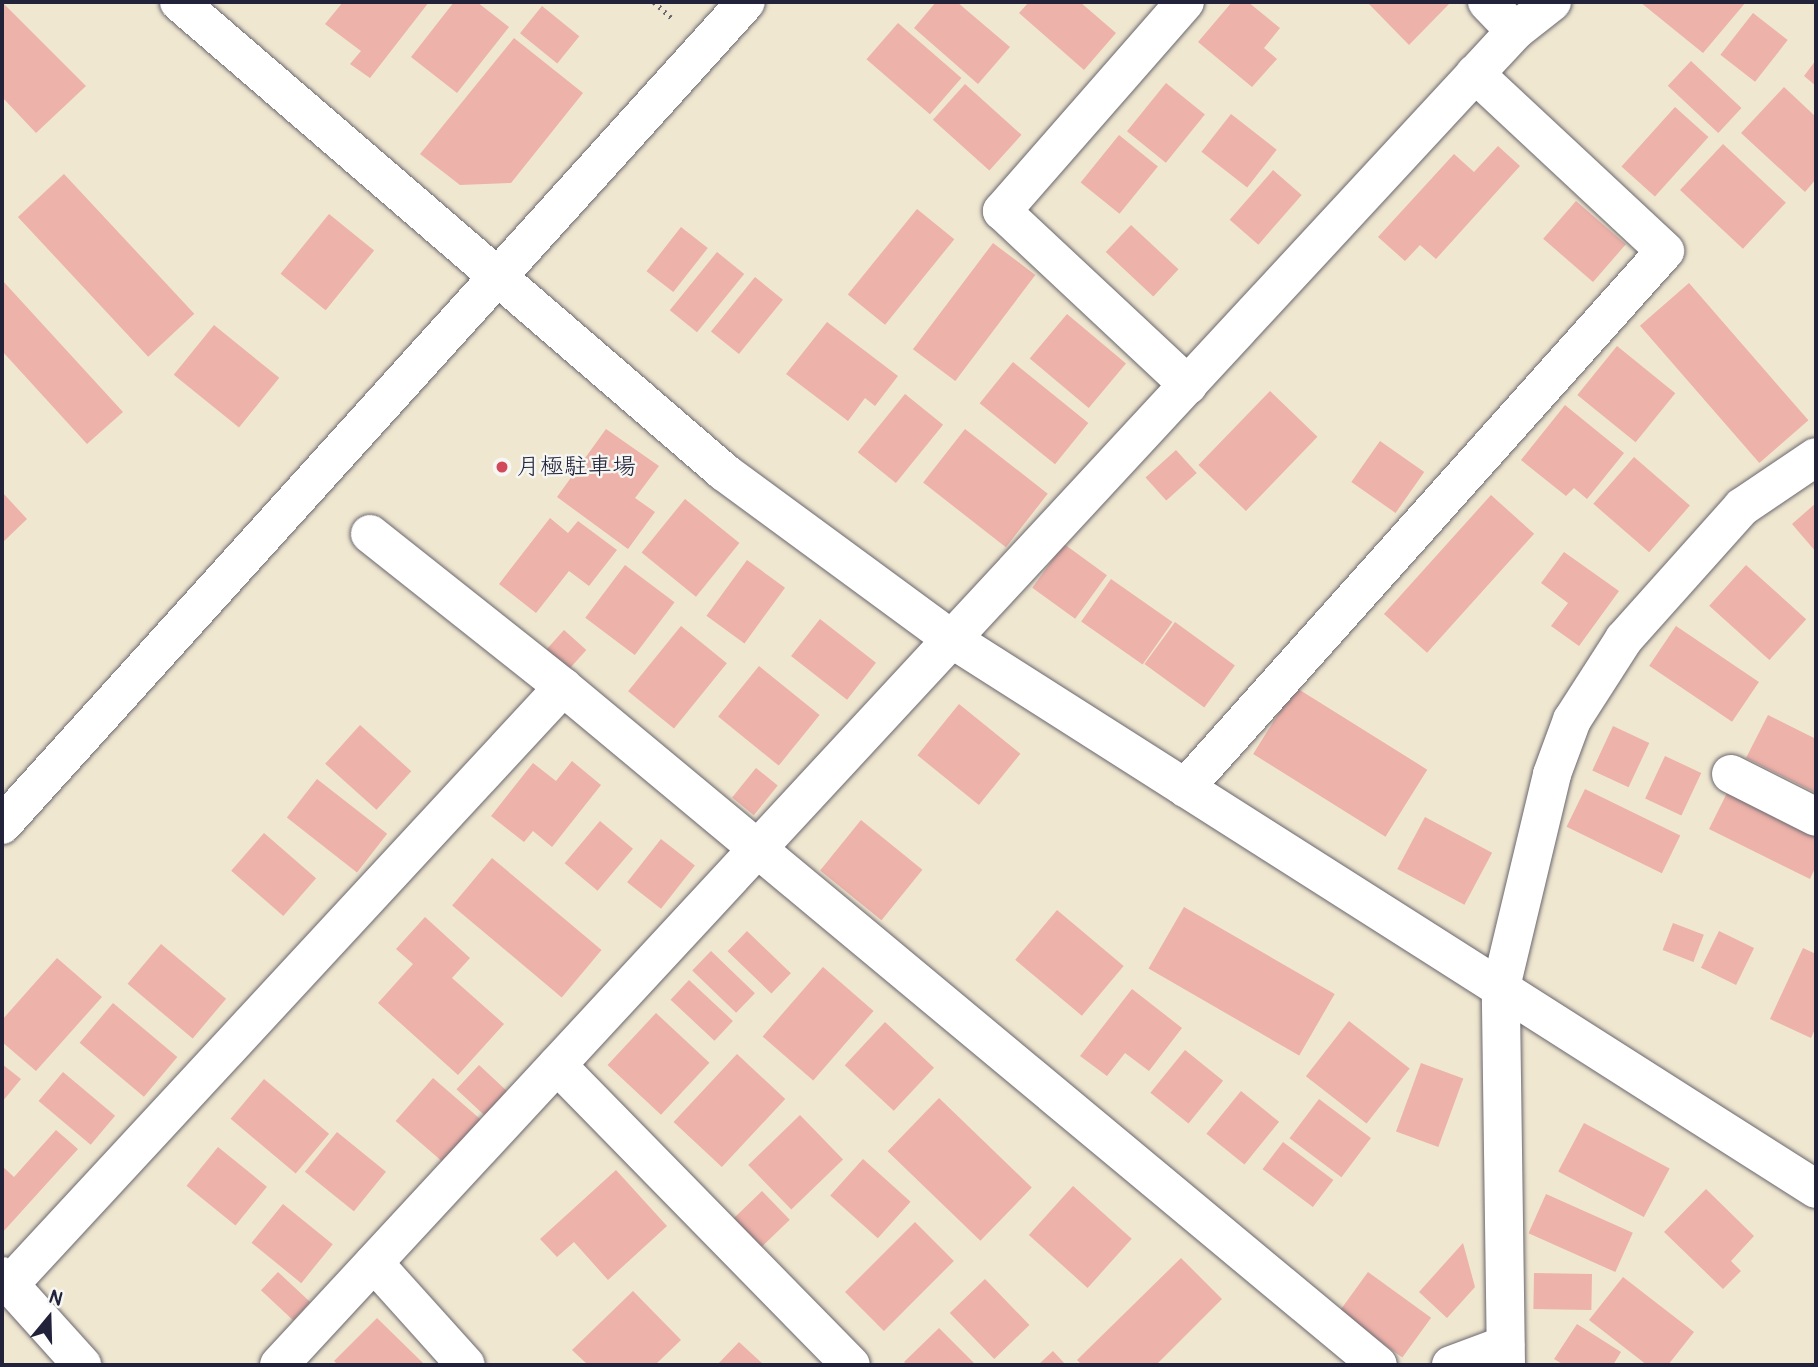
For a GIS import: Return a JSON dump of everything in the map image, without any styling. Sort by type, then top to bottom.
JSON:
[{"type":"street","points":[[179,2],[724,471],[950,638],[1815,1185]]},
{"type":"street","points":[[2,825],[496,275],[746,2]]},
{"type":"street","points":[[1185,2],[1002,212],[1188,385]]},
{"type":"street","points":[[1487,2],[1515,31]]},
{"type":"street","points":[[279,1365],[1515,31],[1552,2]]},
{"type":"street","points":[[1185,788],[1665,251],[1475,74]]},
{"type":"street","points":[[1451,1365],[1505,1355],[1501,987],[1552,774],[1572,720],[1624,639],[1742,507],[1816,457]]},
{"type":"street","points":[[370,534],[564,687],[1378,1365]]},
{"type":"street","points":[[82,1365],[6,1280],[564,687]]},
{"type":"street","points":[[1731,774],[1816,817]]},
{"type":"street","points":[[557,1065],[850,1365]]},
{"type":"street","points":[[374,1264],[466,1365]]},
{"type":"path","points":[[654,2],[680,25]]},
{"type":"building","points":[[2,2],[86,86],[36,133],[2,97]]},
{"type":"building","points":[[343,2],[429,2],[370,78],[350,64],[361,51],[325,24]]},
{"type":"building","points":[[454,2],[477,2],[509,27],[457,93],[411,57]]},
{"type":"building","points":[[936,2],[957,2],[1010,47],[978,84],[914,28]]},
{"type":"building","points":[[1029,2],[1080,2],[1116,33],[1084,70],[1019,13]]},
{"type":"building","points":[[1232,2],[1248,2],[1280,28],[1264,48],[1277,59],[1252,87],[1198,42]]},
{"type":"building","points":[[1367,2],[1446,2],[1449,4],[1409,45]]},
{"type":"building","points":[[1640,2],[1746,2],[1703,53]]},
{"type":"building","points":[[542,6],[579,36],[557,63],[520,33]]},
{"type":"building","points":[[1753,13],[1788,40],[1755,82],[1720,55]]},
{"type":"building","points":[[898,23],[961,78],[930,114],[867,59]]},
{"type":"building","points":[[514,38],[583,93],[511,183],[460,185],[420,154]]},
{"type":"building","points":[[1816,60],[1816,86],[1804,76]]},
{"type":"building","points":[[1691,61],[1741,108],[1718,133],[1668,86]]},
{"type":"building","points":[[1166,83],[1205,114],[1166,163],[1127,131]]},
{"type":"building","points":[[965,84],[1021,135],[989,171],[933,120]]},
{"type":"building","points":[[1784,87],[1816,117],[1816,179],[1805,192],[1741,133]]},
{"type":"building","points":[[1675,107],[1708,137],[1655,197],[1621,166]]},
{"type":"building","points":[[1231,114],[1277,150],[1247,188],[1201,152]]},
{"type":"building","points":[[1119,135],[1158,166],[1119,214],[1081,182]]},
{"type":"building","points":[[1723,144],[1786,203],[1743,249],[1680,190]]},
{"type":"building","points":[[1498,146],[1520,166],[1436,259],[1420,245],[1405,261],[1378,237],[1454,154],[1474,172]]},
{"type":"building","points":[[1273,170],[1302,195],[1258,245],[1230,220]]},
{"type":"building","points":[[64,174],[194,314],[148,357],[18,217]]},
{"type":"building","points":[[1576,201],[1626,244],[1593,282],[1543,239]]},
{"type":"building","points":[[917,209],[954,239],[885,325],[848,294]]},
{"type":"building","points":[[329,214],[374,251],[326,310],[281,274]]},
{"type":"building","points":[[1131,225],[1179,269],[1153,296],[1106,252]]},
{"type":"building","points":[[681,227],[708,248],[673,292],[647,271]]},
{"type":"building","points":[[993,243],[1035,275],[955,381],[913,349]]},
{"type":"building","points":[[717,252],[744,274],[697,332],[670,310]]},
{"type":"building","points":[[755,277],[783,300],[739,354],[711,331]]},
{"type":"building","points":[[2,280],[123,412],[87,444],[2,351]]},
{"type":"building","points":[[1689,283],[1808,420],[1759,463],[1640,326]]},
{"type":"building","points":[[1067,314],[1126,363],[1089,408],[1030,358]]},
{"type":"building","points":[[827,322],[898,376],[875,406],[865,398],[848,421],[786,374]]},
{"type":"building","points":[[214,325],[279,378],[239,428],[174,375]]},
{"type":"building","points":[[1617,346],[1675,393],[1636,442],[1577,395]]},
{"type":"building","points":[[1013,362],[1088,423],[1055,464],[980,403]]},
{"type":"building","points":[[1270,391],[1317,437],[1246,511],[1198,465]]},
{"type":"building","points":[[905,394],[943,425],[896,483],[858,452]]},
{"type":"building","points":[[1565,405],[1624,453],[1587,499],[1574,488],[1566,496],[1521,460]]},
{"type":"building","points":[[606,429],[659,466],[635,498],[655,512],[628,549],[557,497]]},
{"type":"building","points":[[965,429],[1048,494],[1006,547],[923,483]]},
{"type":"building","points":[[1380,441],[1424,472],[1396,513],[1351,482]]},
{"type":"building","points":[[1176,450],[1197,473],[1166,500],[1146,477]]},
{"type":"building","points":[[1634,457],[1690,506],[1649,552],[1593,504]]},
{"type":"building","points":[[2,492],[27,519],[2,543]]},
{"type":"building","points":[[1491,495],[1534,534],[1427,653],[1384,614]]},
{"type":"building","points":[[685,499],[739,543],[696,597],[642,553]]},
{"type":"building","points":[[1816,503],[1816,552],[1792,524]]},
{"type":"building","points":[[550,518],[568,533],[578,521],[617,550],[589,586],[569,571],[536,613],[499,584]]},
{"type":"building","points":[[1064,544],[1107,575],[1075,619],[1032,588]]},
{"type":"building","points":[[1564,552],[1619,591],[1579,646],[1551,626],[1568,603],[1541,583]]},
{"type":"building","points":[[747,560],[785,588],[744,643],[706,616]]},
{"type":"building","points":[[625,565],[675,602],[635,655],[585,618]]},
{"type":"building","points":[[1746,565],[1806,619],[1769,660],[1709,606]]},
{"type":"building","points":[[1111,579],[1172,622],[1143,665],[1081,622]]},
{"type":"building","points":[[820,619],[876,663],[847,700],[791,656]]},
{"type":"building","points":[[1175,622],[1235,665],[1204,708],[1144,664]]},
{"type":"building","points":[[681,626],[727,663],[674,728],[628,691]]},
{"type":"building","points":[[1676,626],[1759,682],[1732,722],[1649,666]]},
{"type":"building","points":[[564,630],[586,650],[561,678],[539,658]]},
{"type":"building","points":[[759,666],[820,715],[779,766],[718,717]]},
{"type":"building","points":[[1295,687],[1427,770],[1385,837],[1253,754]]},
{"type":"building","points":[[959,704],[1020,754],[979,805],[917,755]]},
{"type":"building","points":[[1768,715],[1816,739],[1816,793],[1746,758]]},
{"type":"building","points":[[360,725],[411,771],[376,810],[325,764]]},
{"type":"building","points":[[1613,726],[1649,743],[1629,787],[1592,770]]},
{"type":"building","points":[[1665,756],[1701,773],[1681,816],[1645,799]]},
{"type":"building","points":[[572,761],[601,785],[552,847],[533,831],[524,842],[491,816],[533,763],[556,781]]},
{"type":"building","points":[[756,768],[778,786],[754,815],[732,798]]},
{"type":"building","points":[[317,779],[387,834],[357,872],[287,818]]},
{"type":"building","points":[[1731,785],[1816,827],[1816,866],[1810,879],[1709,829]]},
{"type":"building","points":[[1585,789],[1680,835],[1662,873],[1567,827]]},
{"type":"building","points":[[1425,817],[1492,853],[1464,905],[1397,869]]},
{"type":"building","points":[[861,820],[922,870],[881,920],[820,871]]},
{"type":"building","points":[[600,821],[633,849],[598,891],[565,863]]},
{"type":"building","points":[[264,833],[316,878],[283,916],[231,871]]},
{"type":"building","points":[[661,839],[695,865],[661,909],[627,882]]},
{"type":"building","points":[[492,858],[602,950],[562,997],[452,905]]},
{"type":"building","points":[[1184,907],[1335,994],[1299,1055],[1148,968]]},
{"type":"building","points":[[1057,910],[1124,966],[1082,1016],[1015,960]]},
{"type":"building","points":[[425,917],[470,958],[452,978],[504,1024],[458,1075],[378,1003],[413,964],[396,949]]},
{"type":"building","points":[[1673,923],[1704,935],[1693,962],[1663,950]]},
{"type":"building","points":[[747,931],[791,973],[771,994],[728,951]]},
{"type":"building","points":[[1719,931],[1754,948],[1736,985],[1701,968]]},
{"type":"building","points":[[161,944],[226,999],[193,1038],[128,984]]},
{"type":"building","points":[[1803,948],[1816,954],[1816,1027],[1811,1038],[1770,1019]]},
{"type":"building","points":[[711,951],[755,993],[736,1013],[692,970]]},
{"type":"building","points":[[57,958],[102,997],[36,1071],[2,1042],[2,1020]]},
{"type":"building","points":[[823,967],[874,1011],[813,1080],[763,1036]]},
{"type":"building","points":[[689,980],[733,1021],[714,1041],[671,1000]]},
{"type":"building","points":[[1132,989],[1182,1028],[1149,1071],[1125,1053],[1107,1076],[1080,1056]]},
{"type":"building","points":[[113,1003],[177,1057],[144,1097],[80,1043]]},
{"type":"building","points":[[656,1013],[709,1063],[661,1115],[608,1065]]},
{"type":"building","points":[[1349,1021],[1410,1068],[1367,1124],[1306,1076]]},
{"type":"building","points":[[885,1022],[934,1068],[894,1111],[845,1065]]},
{"type":"building","points":[[1185,1050],[1223,1081],[1188,1124],[1150,1093]]},
{"type":"building","points":[[737,1054],[785,1099],[722,1167],[674,1122]]},
{"type":"building","points":[[1421,1063],[1463,1078],[1438,1147],[1396,1132]]},
{"type":"building","points":[[2,1064],[21,1079],[2,1102]]},
{"type":"building","points":[[479,1065],[508,1092],[486,1116],[456,1089]]},
{"type":"building","points":[[63,1072],[115,1116],[91,1145],[39,1101]]},
{"type":"building","points":[[433,1078],[481,1120],[444,1163],[396,1121]]},
{"type":"building","points":[[264,1079],[329,1134],[296,1173],[231,1119]]},
{"type":"building","points":[[1241,1091],[1279,1122],[1244,1165],[1206,1134]]},
{"type":"building","points":[[939,1098],[1032,1188],[980,1241],[888,1151]]},
{"type":"building","points":[[1319,1099],[1371,1138],[1341,1177],[1290,1138]]},
{"type":"building","points":[[800,1115],[843,1160],[791,1210],[748,1165]]},
{"type":"building","points":[[1584,1123],[1670,1169],[1644,1217],[1558,1172]]},
{"type":"building","points":[[56,1130],[78,1149],[2,1233],[2,1166],[14,1177]]},
{"type":"building","points":[[337,1132],[386,1172],[354,1211],[305,1172]]},
{"type":"building","points":[[1283,1142],[1333,1180],[1313,1207],[1263,1169]]},
{"type":"building","points":[[218,1147],[267,1187],[235,1226],[187,1186]]},
{"type":"building","points":[[863,1159],[911,1202],[878,1238],[830,1195]]},
{"type":"building","points":[[616,1170],[667,1226],[608,1280],[574,1242],[557,1257],[540,1239]]},
{"type":"building","points":[[1073,1186],[1132,1239],[1088,1288],[1029,1235]]},
{"type":"building","points":[[1706,1189],[1754,1236],[1731,1261],[1741,1271],[1723,1289],[1664,1232]]},
{"type":"building","points":[[762,1191],[790,1220],[761,1248],[733,1219]]},
{"type":"building","points":[[1546,1194],[1633,1233],[1615,1272],[1529,1233]]},
{"type":"building","points":[[283,1204],[333,1244],[301,1283],[252,1243]]},
{"type":"building","points":[[915,1222],[954,1261],[884,1331],[845,1292]]},
{"type":"building","points":[[1463,1243],[1475,1287],[1447,1318],[1419,1292]]},
{"type":"building","points":[[1181,1258],[1222,1299],[1156,1365],[1082,1365],[1077,1360]]},
{"type":"building","points":[[278,1272],[310,1302],[293,1320],[261,1290]]},
{"type":"building","points":[[1368,1272],[1431,1318],[1402,1357],[1339,1312]]},
{"type":"building","points":[[1534,1273],[1592,1274],[1591,1310],[1533,1309]]},
{"type":"building","points":[[1623,1277],[1694,1332],[1668,1365],[1647,1365],[1589,1320]]},
{"type":"building","points":[[985,1279],[1029,1325],[994,1359],[950,1313]]},
{"type":"building","points":[[633,1291],[681,1340],[655,1365],[588,1365],[572,1350]]},
{"type":"building","points":[[377,1318],[425,1365],[338,1365],[334,1361]]},
{"type":"building","points":[[1577,1324],[1621,1352],[1613,1365],[1564,1365],[1554,1359]]},
{"type":"building","points":[[939,1328],[976,1365],[908,1365],[904,1362]]},
{"type":"building","points":[[739,1342],[764,1365],[717,1365]]},
{"type":"building","points":[[1053,1351],[1066,1365],[1038,1365]]},
{"type":"place","name":"月極駐車場","points":[[502,467]]}]
